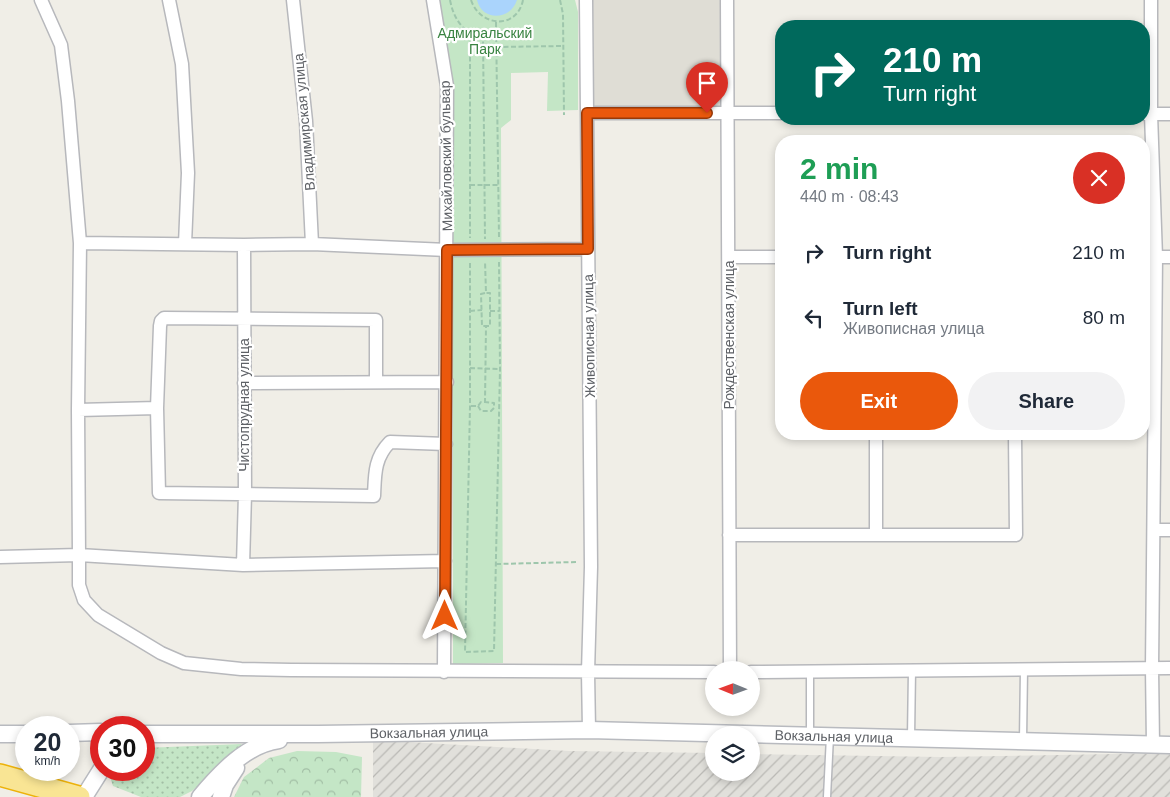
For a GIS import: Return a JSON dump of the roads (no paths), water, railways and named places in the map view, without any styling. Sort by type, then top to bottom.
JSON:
[{"type":"highway","points":[[0,775],[79,797]]},
{"type":"main road","name":"Вокзальная улица","points":[[318,734],[589,730],[1170,745]]},
{"type":"main road","points":[[0,734],[15,734]]},
{"type":"main road","points":[[155,735],[318,734]]},
{"type":"main road","points":[[200,797],[229,766],[250,750],[272,741],[318,734]]},
{"type":"main road","points":[[221,797],[231,774],[250,750]]},
{"type":"main road","points":[[84,797],[94,781]]},
{"type":"street","points":[[41,0],[62,45],[68,101],[80,243],[78,410],[80,585],[84,600],[98,615],[161,653],[184,663],[241,669],[444,672],[705,672]]},
{"type":"street","points":[[169,0],[182,64],[188,173],[185,244]]},
{"type":"street","name":"Владимирская улица","points":[[293,0],[306,120],[312,244]]},
{"type":"street","name":"Михайловский бульвар","points":[[433,0],[447,86],[447,382],[444,672]]},
{"type":"street","name":"Живописная улица","points":[[586,0],[591,562],[588,672],[589,730]]},
{"type":"street","name":"Рождественская улица","points":[[727,0],[730,661]]},
{"type":"street","points":[[1150,38],[1151,0]]},
{"type":"street","points":[[587,113],[775,113]]},
{"type":"street","points":[[1150,114],[1170,114]]},
{"type":"street","points":[[1150,150],[1156,257],[1153,745]]},
{"type":"street","points":[[80,243],[312,244],[447,250],[588,249]]},
{"type":"street","name":"Чистопрудная улица","points":[[243,564],[245,494],[244,245]]},
{"type":"street","points":[[729,257],[775,257]]},
{"type":"street","points":[[1156,257],[1170,257]]},
{"type":"street","points":[[376,382],[376,320],[164,318],[160,321],[157,408],[159,493],[374,496],[376,467],[381,450],[390,442],[446,444]]},
{"type":"street","points":[[244,383],[447,382]]},
{"type":"street","points":[[78,410],[157,408]]},
{"type":"street","points":[[876,440],[876,535]]},
{"type":"street","points":[[730,535],[1016,535],[1015,440]]},
{"type":"street","points":[[1154,530],[1170,530]]},
{"type":"street","points":[[0,557],[79,555],[243,564],[445,561]]},
{"type":"street","points":[[760,672],[1170,668]]},
{"type":"lane","points":[[1023,741],[1024,669]]},
{"type":"lane","points":[[911,738],[912,670]]},
{"type":"lane","points":[[810,671],[810,736]]},
{"type":"lane","points":[[828,797],[830,736]]},
{"type":"water","points":[[477,0],[517,0],[509,12],[497,16],[485,12]]},
{"type":"park label","name":"Адмиральский Парк","points":[[485,42]]}]
